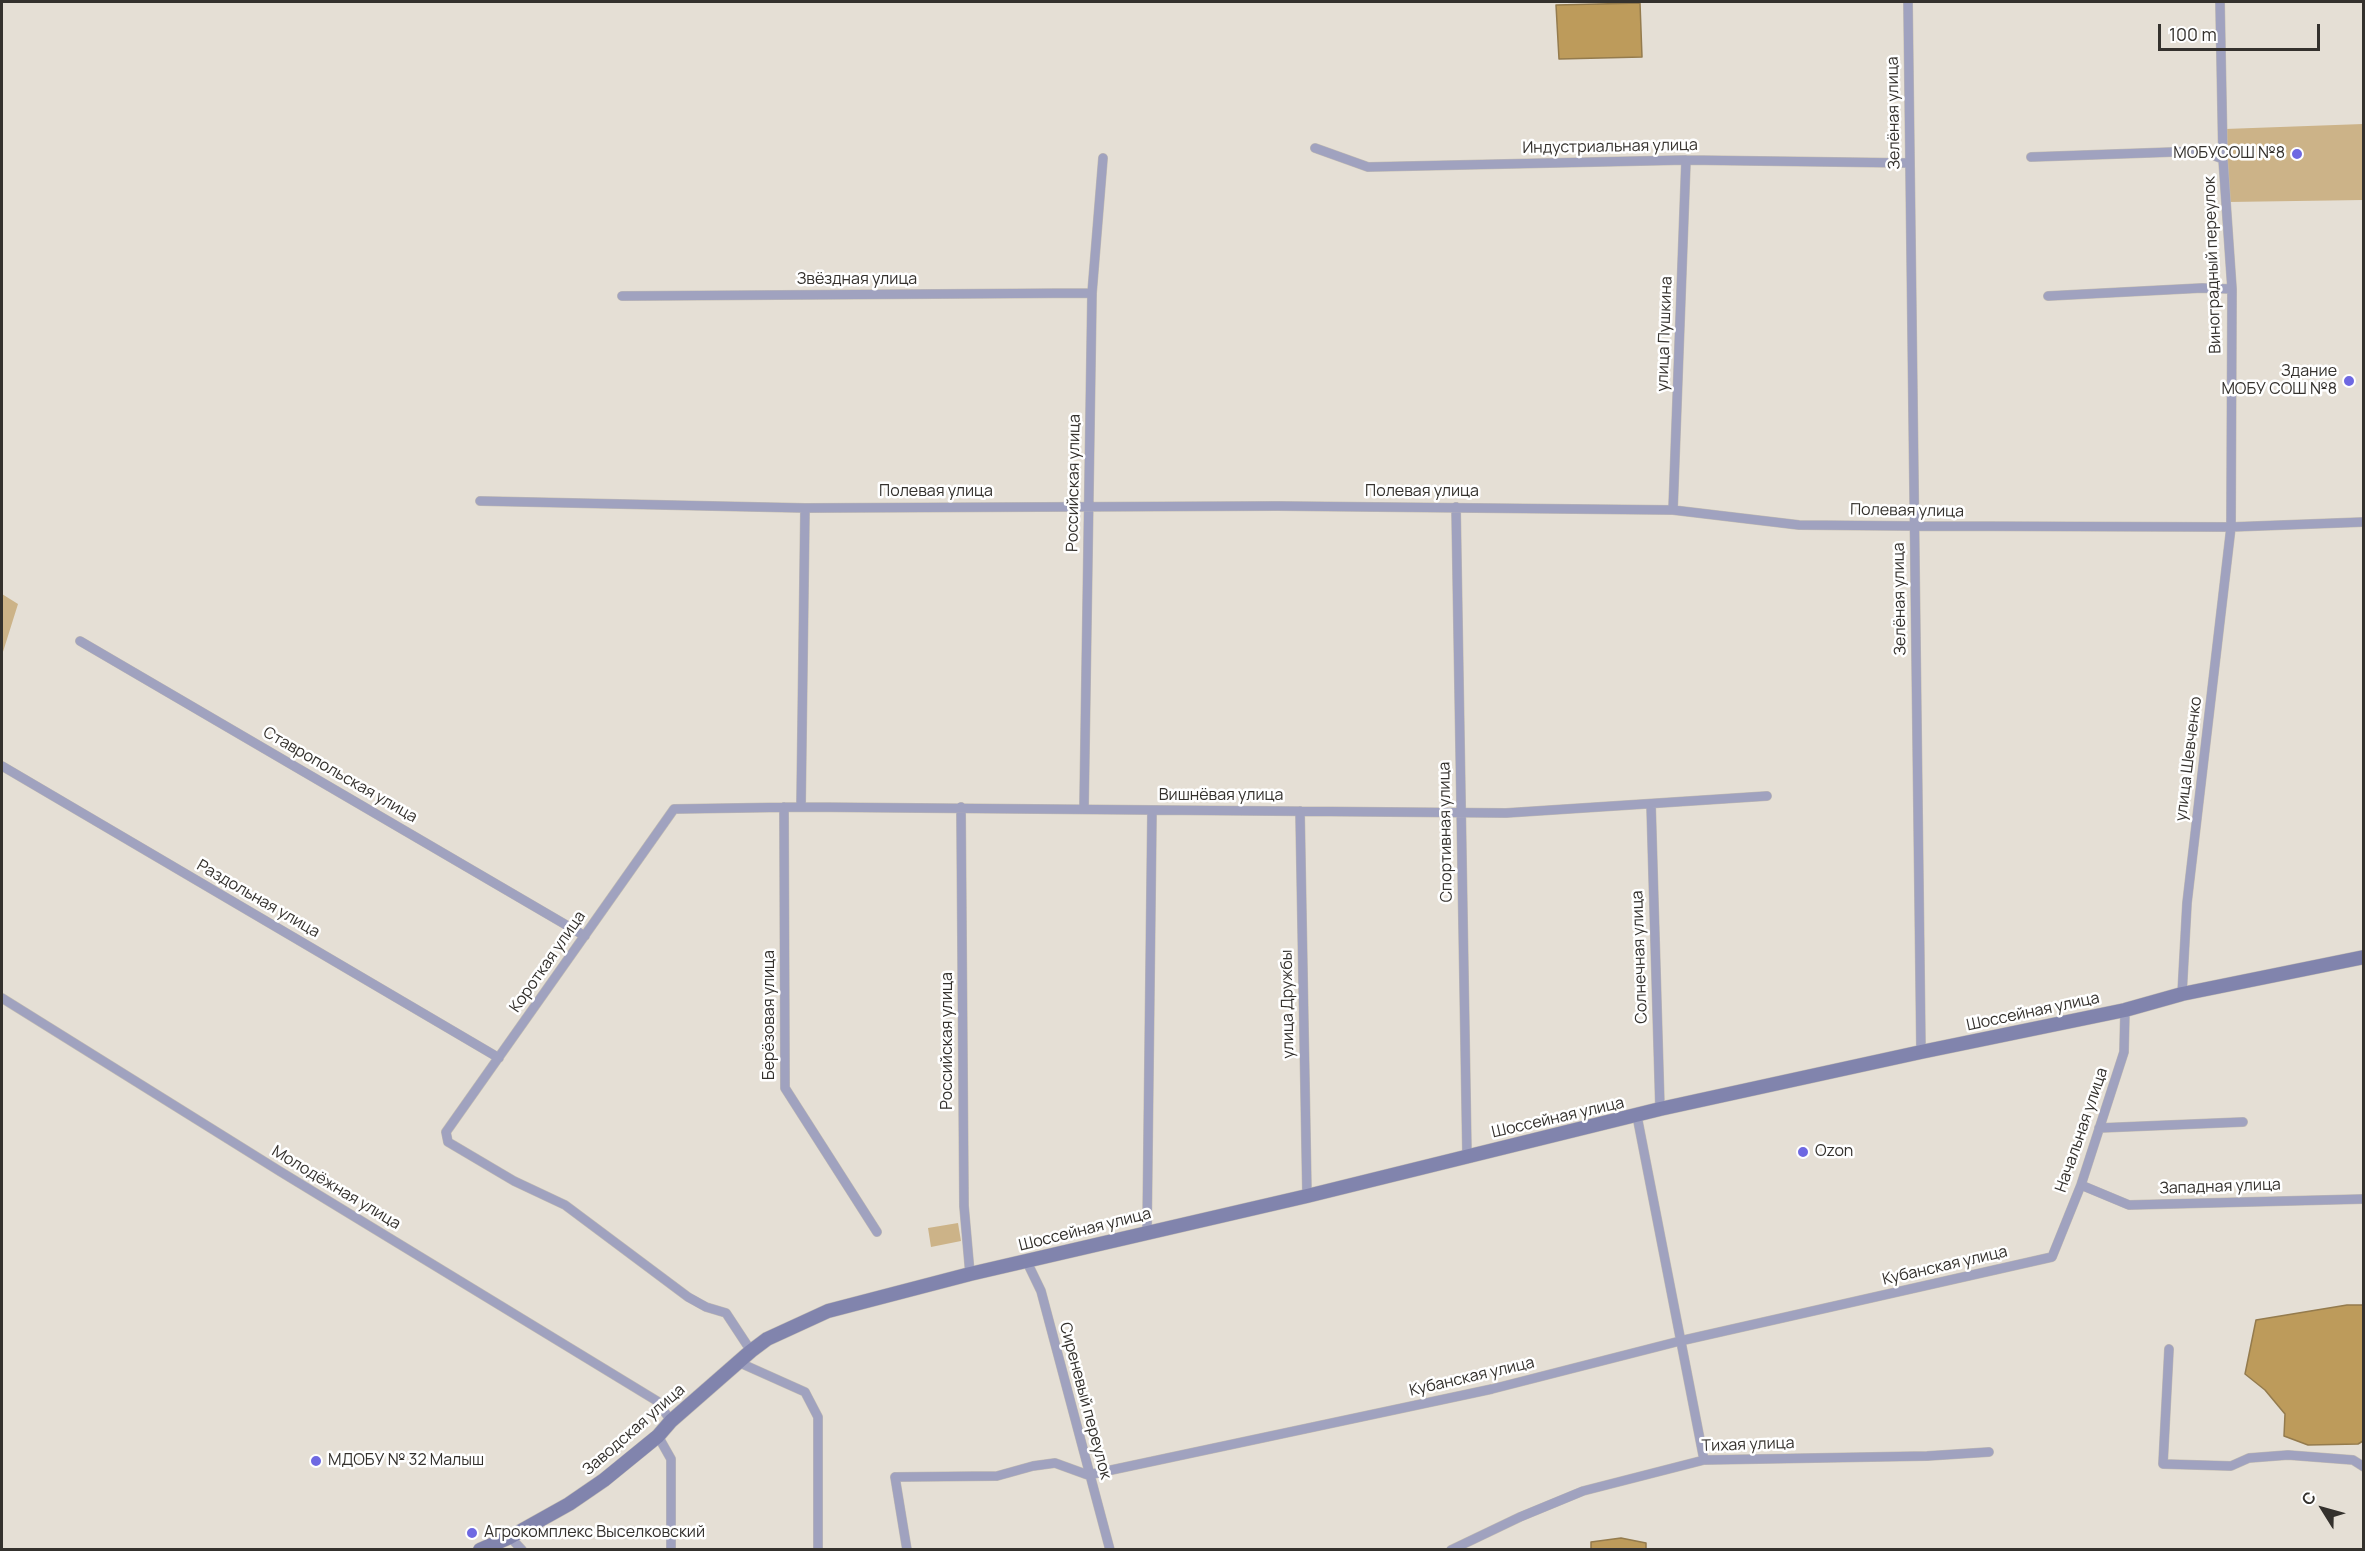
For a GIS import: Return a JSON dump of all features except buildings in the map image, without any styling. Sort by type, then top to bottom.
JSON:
[{"type":"main road","name":"Шоссейная улица","points":[[767,1339],[828,1311],[970,1274],[1307,1196],[1660,1109],[2125,1010],[2182,994],[2364,957]]},
{"type":"main road","name":"Заводская улица","points":[[480,1550],[510,1537],[569,1504],[604,1480],[658,1436],[671,1421],[767,1339]]},
{"type":"street","name":"Зелёная улица","points":[[1908,2],[1921,1052]]},
{"type":"street","name":"Виноградный переулок","points":[[2220,2],[2223,159],[2232,289],[2231,527]]},
{"type":"street","name":"Индустриальная улица","points":[[1315,148],[1368,167],[1686,160],[1909,164]]},
{"type":"street","points":[[2031,157],[2202,151],[2223,159]]},
{"type":"street","name":"Российская улица","points":[[1084,809],[1092,293],[1103,158]]},
{"type":"street","name":"улица Пушкина","points":[[1673,510],[1686,160]]},
{"type":"street","points":[[2048,296],[2202,288],[2232,289]]},
{"type":"street","name":"Звёздная улица","points":[[622,296],[1092,293]]},
{"type":"street","name":"Полевая улица","points":[[480,501],[805,508],[1456,507],[1673,510],[1799,525],[2231,527],[2364,522]]},
{"type":"street","name":"Спортивная улица","points":[[1456,507],[1467,1156]]},
{"type":"street","points":[[801,807],[805,508]]},
{"type":"street","name":"улица Шевченко","points":[[2182,994],[2187,903],[2231,527]]},
{"type":"street","name":"Ставропольская улица","points":[[80,641],[585,936]]},
{"type":"street","name":"Раздольная улица","points":[[2,766],[499,1058]]},
{"type":"street","name":"Вишнёвая улица","points":[[674,809],[961,807],[1460,814],[1767,796]]},
{"type":"street","name":"Солнечная улица","points":[[1651,804],[1660,1109]]},
{"type":"street","name":"Берёзовая улица","points":[[784,807],[785,1088],[877,1232]]},
{"type":"street","name":"Российская улица","points":[[961,807],[964,1206],[970,1274]]},
{"type":"street","name":"Короткая улица","points":[[674,809],[446,1132],[448,1142],[514,1181],[565,1204],[688,1297],[706,1307],[726,1313],[751,1351]]},
{"type":"street","points":[[1147,1232],[1152,810]]},
{"type":"street","name":"улица Дружбы","points":[[1300,811],[1307,1196]]},
{"type":"street","name":"Молодёжная улица","points":[[2,998],[657,1401],[671,1421]]},
{"type":"street","name":"Начальная улица","points":[[2052,1257],[2081,1185],[2124,1052],[2125,1010]]},
{"type":"street","points":[[1637,1116],[1704,1460]]},
{"type":"street","points":[[2099,1128],[2243,1122]]},
{"type":"street","name":"Западная улица","points":[[2081,1185],[2129,1205],[2364,1199]]},
{"type":"street","name":"Кубанская улица","points":[[1088,1475],[1492,1389],[1680,1341],[2052,1257]]},
{"type":"street","name":"Сиреневый переулок","points":[[1027,1262],[1041,1291],[1088,1475],[1110,1550]]},
{"type":"street","points":[[2169,1349],[2163,1464],[2231,1466],[2249,1458],[2288,1455],[2353,1460],[2364,1467]]},
{"type":"street","points":[[738,1362],[805,1392],[818,1417],[818,1550]]},
{"type":"street","points":[[658,1436],[671,1459],[671,1550]]},
{"type":"street","name":"Тихая улица","points":[[1451,1550],[1520,1516],[1583,1491],[1704,1460],[1927,1456],[1989,1452]]},
{"type":"street","points":[[907,1550],[895,1477],[997,1476],[1033,1466],[1055,1463],[1088,1475]]},
{"type":"street","points":[[510,1537],[522,1550]]},
{"type":"shaded area","points":[[1640,3],[1642,57],[1559,59],[1556,5]]},
{"type":"shaded area","points":[[2363,124],[2363,200],[2228,202],[2225,129]]},
{"type":"shaded area","points":[[2,594],[18,604],[2,655]]},
{"type":"shaded area","points":[[958,1223],[961,1241],[931,1247],[928,1228]]},
{"type":"shaded area","points":[[2347,1305],[2363,1305],[2363,1441],[2358,1444],[2308,1445],[2284,1436],[2285,1414],[2265,1390],[2245,1374],[2256,1320]]},
{"type":"shaded area","points":[[1621,1538],[1646,1543],[1646,1549],[1591,1549],[1591,1542]]},
{"type":"place","name":"МОБУСОШ №8","points":[[2297,154]]},
{"type":"place","name":"Здание МОБУ СОШ №8","points":[[2349,381]]},
{"type":"place","name":"Ozon","points":[[1803,1152]]},
{"type":"place","name":"МДОБУ № 32 Малыш","points":[[316,1461]]},
{"type":"place","name":"Агрокомплекс Выселковский","points":[[472,1533]]}]
